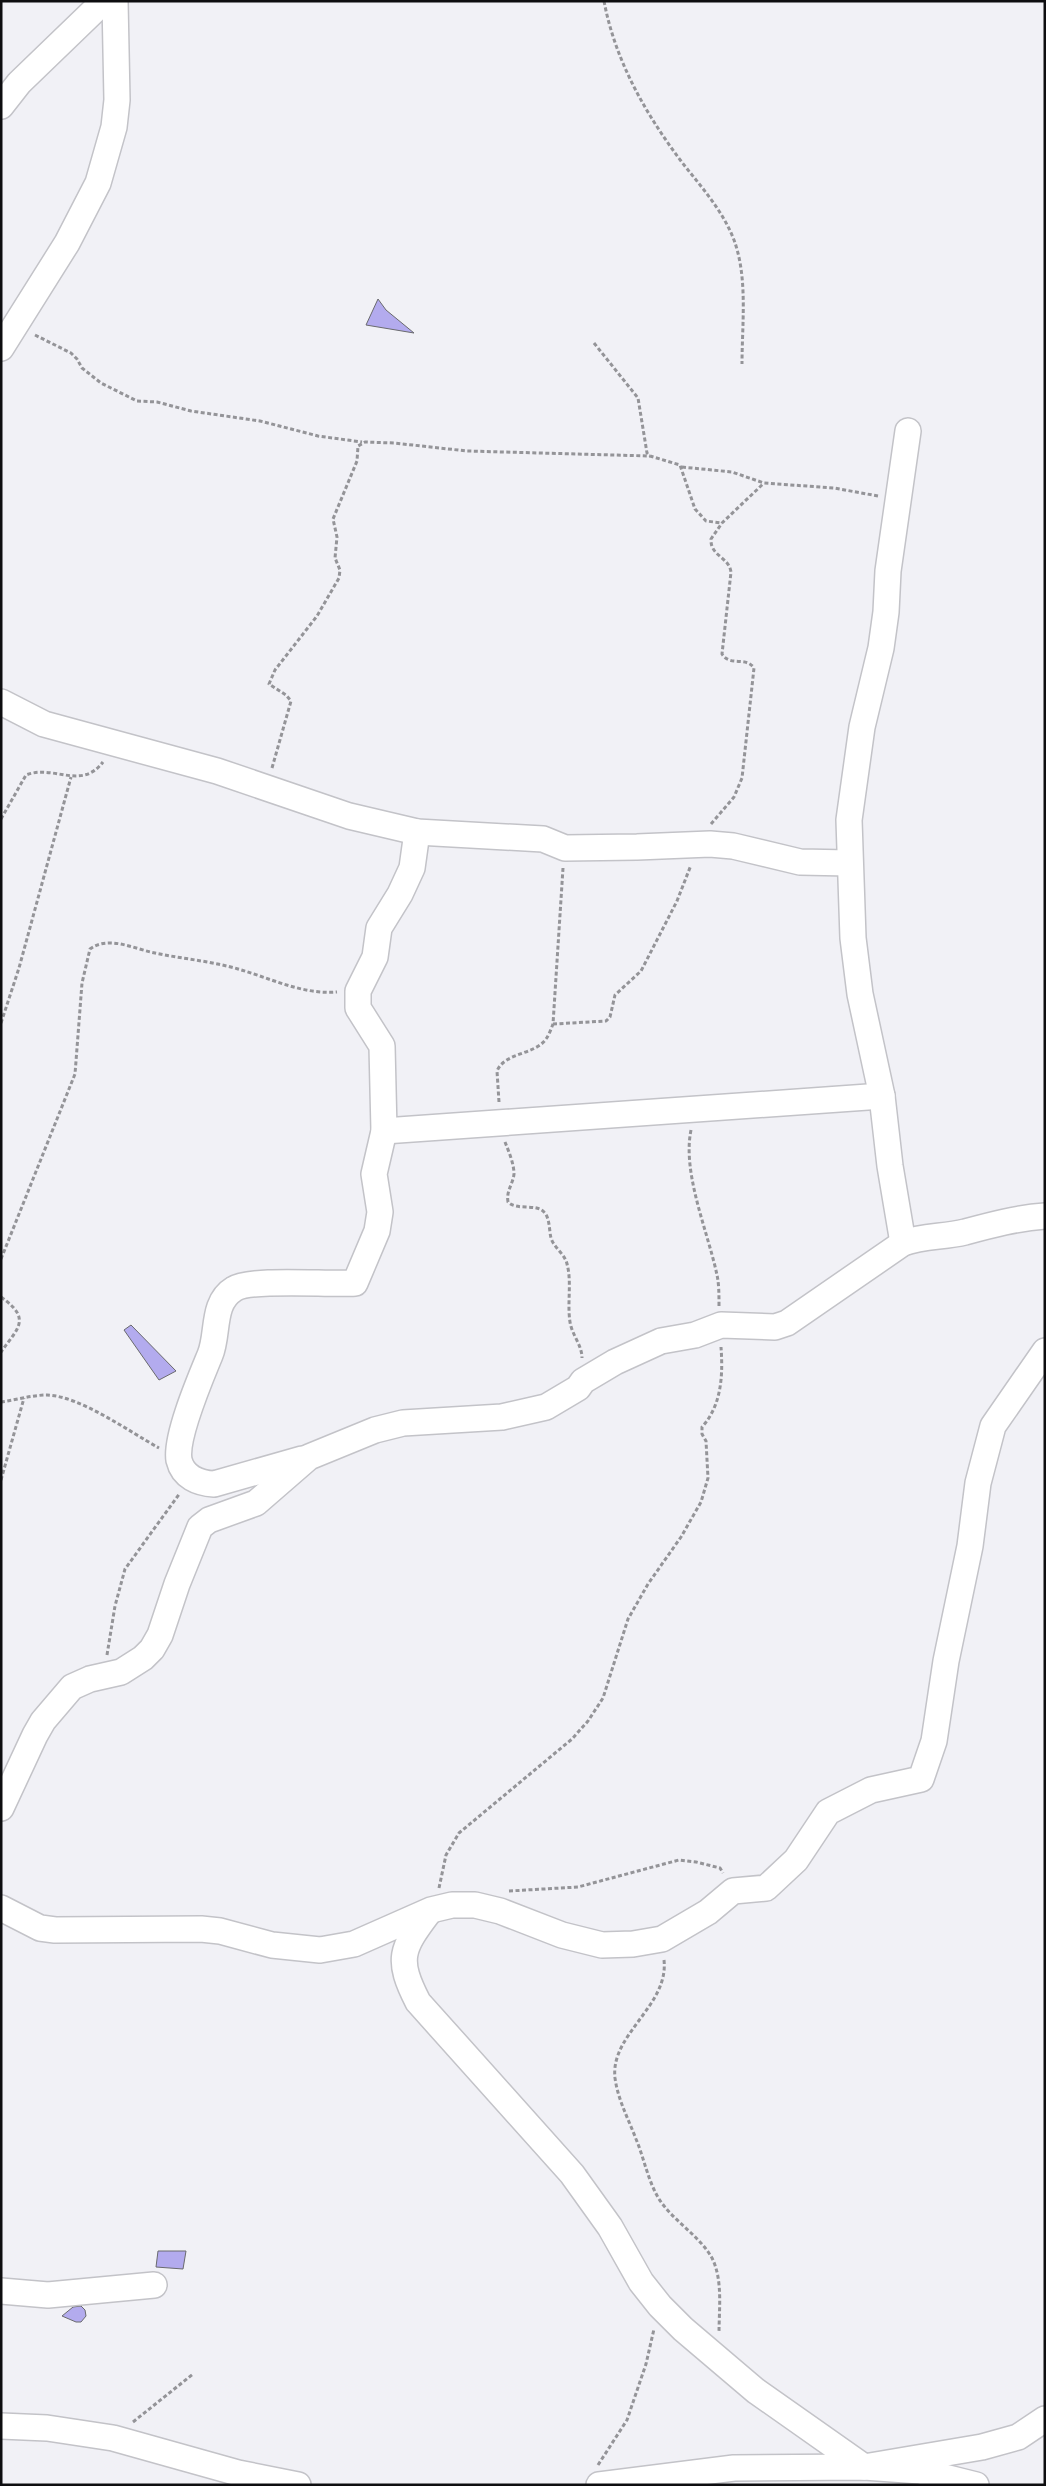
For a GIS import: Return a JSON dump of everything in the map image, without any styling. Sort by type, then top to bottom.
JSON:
[{"type":"street","points":[[1,106],[19,83],[104,1]]},
{"type":"street","points":[[1,348],[16,328],[66,243],[98,183],[114,127],[117,100],[115,1]]},
{"type":"street","points":[[903,1243],[890,1166],[882,1096],[860,994],[853,938],[849,863],[852,801],[862,727],[882,639],[897,500],[908,431]]},
{"type":"street","points":[[1,702],[44,724],[266,788],[350,816],[417,832],[543,839],[565,848],[637,847],[698,843],[733,846],[800,862],[849,863]]},
{"type":"street","points":[[417,832],[412,868],[400,894],[380,928],[375,958],[358,991],[358,1008],[382,1046],[384,1131],[374,1174],[380,1212],[377,1231],[355,1283],[254,1285],[237,1287],[228,1293],[215,1320],[211,1353],[193,1395],[181,1442],[185,1469],[202,1483],[224,1482],[309,1457],[375,1430],[403,1423],[502,1417],[546,1407],[578,1388],[583,1381],[615,1362],[661,1341],[695,1335],[720,1325],[775,1327],[788,1323],[903,1243],[916,1238],[963,1232],[1024,1218],[1045,1216]]},
{"type":"street","points":[[384,1131],[882,1096]]},
{"type":"street","points":[[1,1908],[40,1928],[55,1930],[201,1929],[220,1931],[272,1945],[320,1950],[354,1944],[435,1899],[452,1905],[474,1905],[500,1911],[562,1935],[602,1945],[633,1944],[662,1939],[708,1912],[733,1891],[766,1888],[796,1860],[828,1812],[871,1790],[921,1779],[934,1742],[946,1661],[970,1546],[978,1483],[993,1426],[1045,1351]]},
{"type":"street","points":[[1,1808],[44,1721],[72,1687],[90,1679],[103,1678],[121,1672],[143,1658],[152,1649],[160,1634],[177,1584],[200,1527],[209,1520],[256,1503],[309,1457]]},
{"type":"street","points":[[435,1899],[410,1937],[403,1963],[406,1980],[418,2002],[572,2174],[610,2227],[641,2282],[660,2306],[756,2391],[864,2467],[920,2471],[976,2485]]},
{"type":"street","points":[[1,2291],[48,2294],[154,2285]]},
{"type":"street","points":[[596,2478],[734,2477],[864,2467],[982,2447],[1018,2437],[1045,2419]]},
{"type":"street","points":[[1,2426],[47,2428],[113,2438],[244,2479],[298,2485]]},
{"type":"path","points":[[604,1],[609,31],[627,74],[666,138],[718,205],[734,240],[742,279],[742,364]]},
{"type":"path","points":[[16,328],[71,353],[77,358],[82,368],[101,383],[137,401],[158,402],[191,410],[209,411],[244,420],[260,421],[318,436],[365,442],[394,443],[430,449],[535,454],[650,456],[667,460],[681,467],[732,472],[764,483],[834,488],[897,500]]},
{"type":"path","points":[[594,343],[638,398],[647,452],[650,456]]},
{"type":"path","points":[[266,788],[291,701],[286,695],[268,684],[275,670],[317,616],[339,578],[340,570],[335,558],[337,537],[333,519],[357,461],[358,446],[365,442]]},
{"type":"path","points":[[681,467],[694,509],[706,521],[722,523]]},
{"type":"path","points":[[553,1024],[601,1023],[610,1017],[616,995],[637,977],[677,900],[698,843],[739,788],[746,757],[754,668],[747,662],[730,662],[722,654],[731,572],[730,566],[715,553],[711,543],[713,534],[722,523],[764,483]]},
{"type":"path","points":[[1,820],[26,775],[45,770],[71,776],[92,772],[98,768],[118,744]]},
{"type":"path","points":[[1,1023],[19,968],[71,776]]},
{"type":"path","points":[[565,848],[553,1024],[547,1039],[538,1047],[508,1060],[497,1071],[499,1122],[514,1176],[507,1194],[508,1202],[511,1205],[543,1211],[547,1218],[552,1242],[568,1266],[570,1322],[574,1338],[582,1351],[583,1381]]},
{"type":"path","points":[[1,1259],[75,1074],[79,1045],[79,1006],[84,964],[90,949],[98,943],[123,945],[166,956],[237,969],[304,989],[332,993],[358,991]]},
{"type":"path","points":[[435,1899],[446,1855],[460,1833],[572,1739],[588,1721],[603,1698],[628,1619],[648,1584],[681,1537],[702,1502],[708,1478],[706,1441],[702,1434],[702,1427],[709,1420],[720,1392],[722,1371],[717,1276],[702,1222],[688,1142],[695,1108]]},
{"type":"path","points":[[1,1297],[15,1307],[20,1321],[18,1331],[1,1352]]},
{"type":"path","points":[[1,1402],[48,1395],[69,1400],[97,1412],[185,1469],[125,1570],[115,1606],[103,1678]]},
{"type":"path","points":[[1,1480],[24,1398]]},
{"type":"path","points":[[500,1891],[578,1887],[679,1860],[720,1868],[733,1891]]},
{"type":"path","points":[[435,1899],[447,1888]]},
{"type":"path","points":[[662,1939],[666,1973],[664,1980],[617,2059],[615,2077],[618,2096],[659,2199],[703,2245],[712,2258],[718,2274],[718,2359]]},
{"type":"path","points":[[596,2478],[627,2420],[646,2364],[660,2306]]},
{"type":"path","points":[[113,2438],[194,2374]]},
{"type":"building","points":[[378,299],[386,310],[414,333],[366,325]]},
{"type":"building","points":[[131,1325],[176,1371],[159,1380],[124,1330]]},
{"type":"building","points":[[158,2251],[186,2251],[183,2269],[156,2267]]},
{"type":"building","points":[[81,2306],[85,2310],[86,2316],[81,2322],[76,2322],[62,2316],[73,2307]]}]
